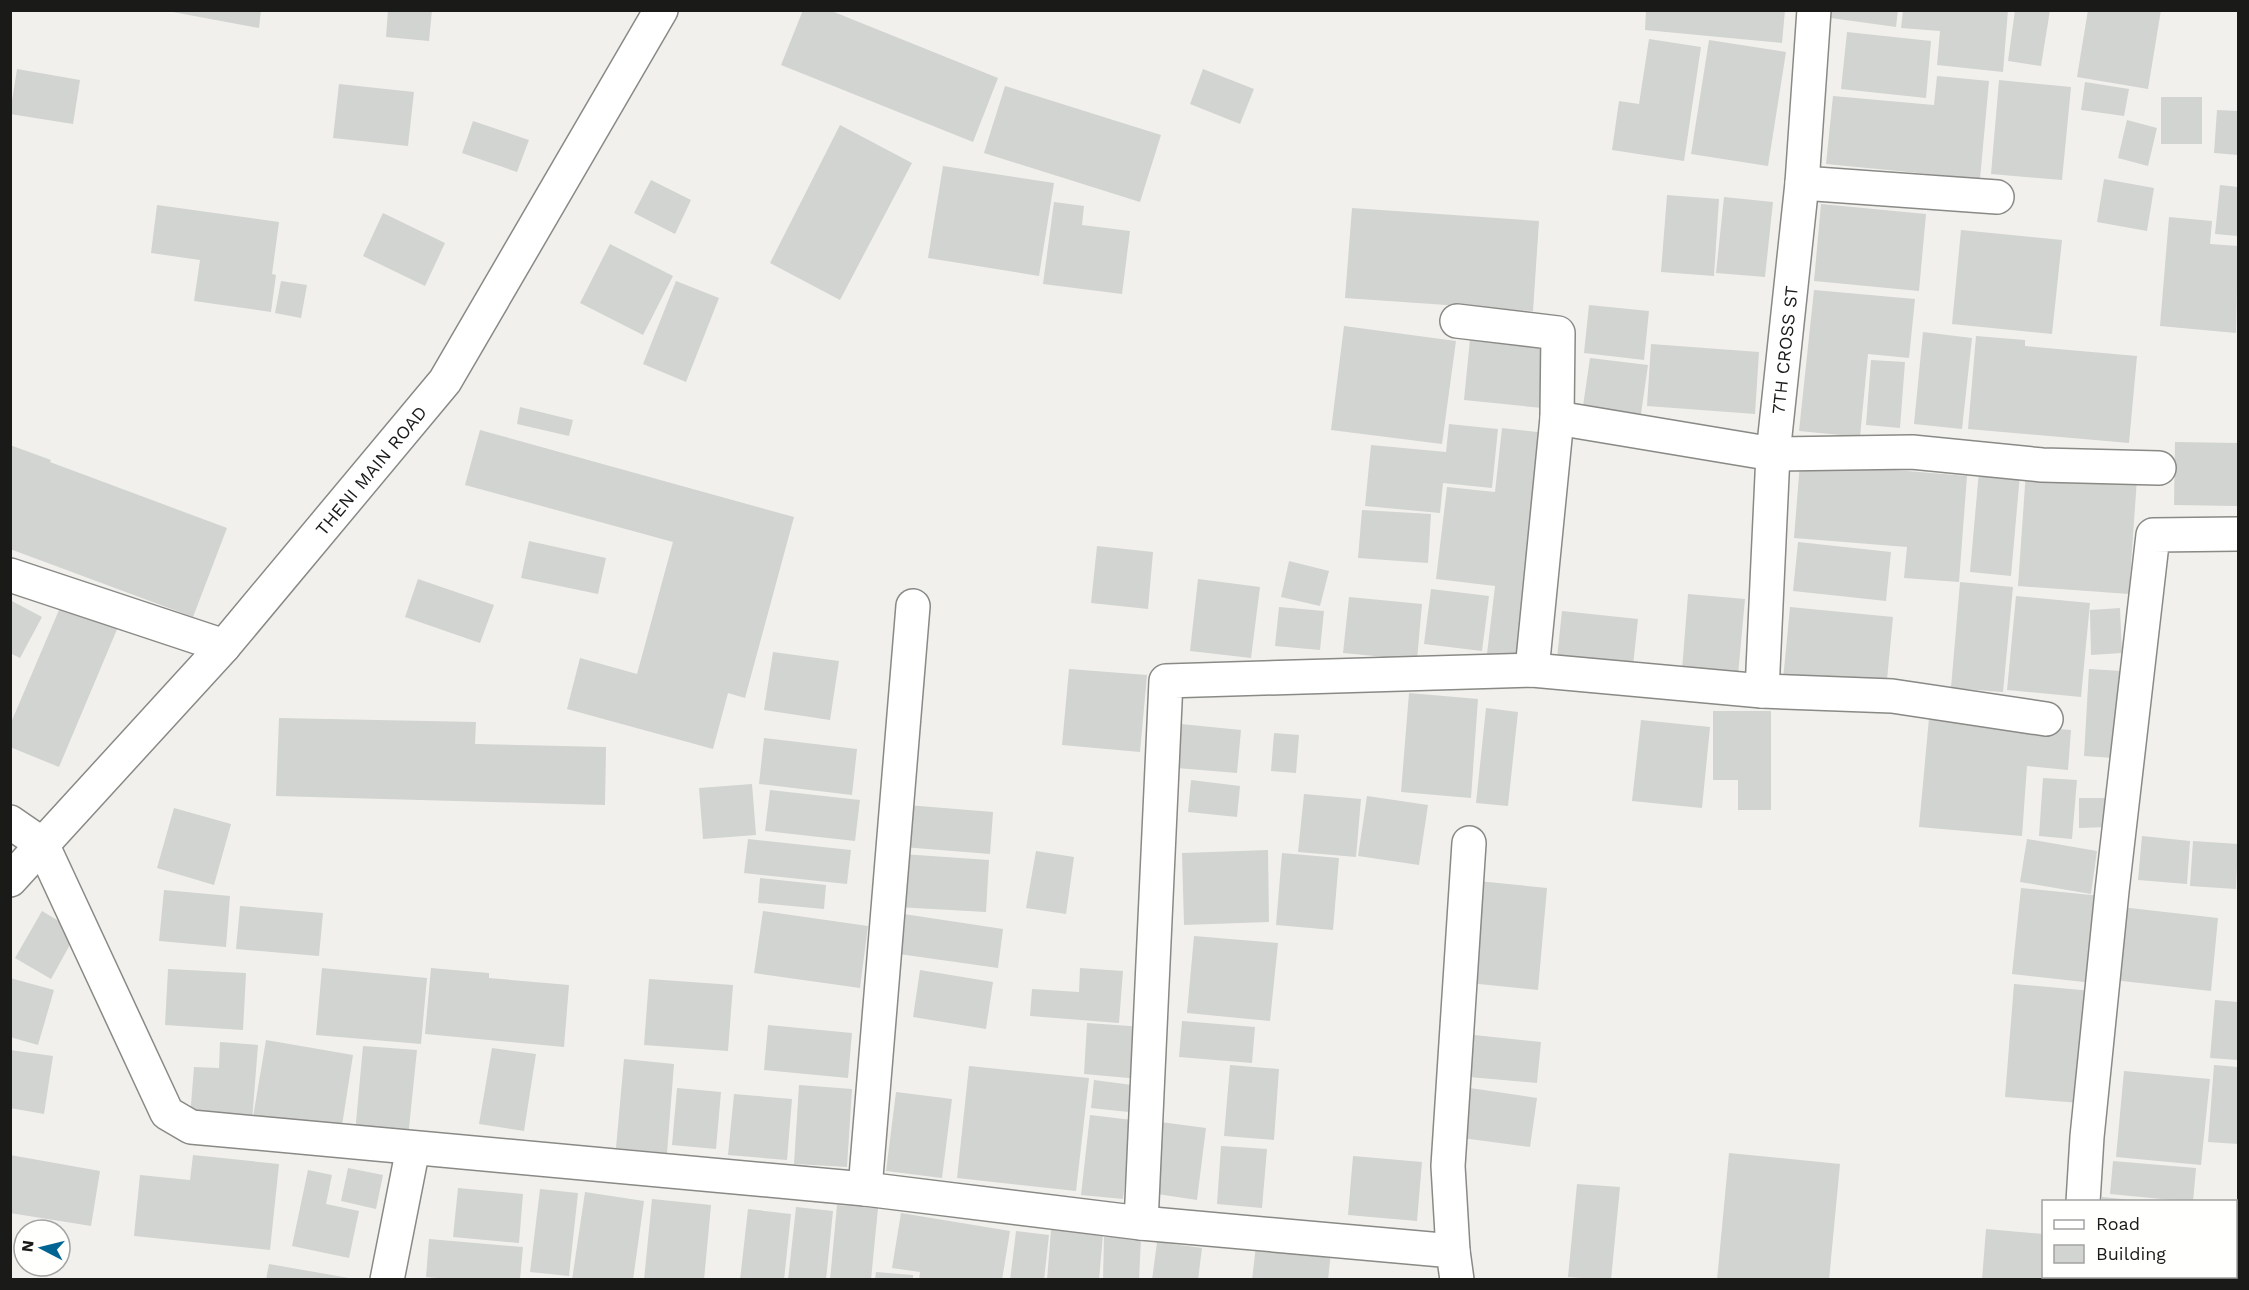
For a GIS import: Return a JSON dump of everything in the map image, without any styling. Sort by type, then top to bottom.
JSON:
[{"type":"street","name":"THENI MAIN ROAD","points":[[10,880],[224,646],[445,381],[662,10]]},
{"type":"street","name":"7TH CROSS ST","points":[[1762,691],[1773,454],[1802,183],[1814,10]]},
{"type":"street","points":[[1802,183],[1997,198]]},
{"type":"street","points":[[1458,321],[1558,333],[1557,417],[1532,670]]},
{"type":"street","points":[[1557,417],[1773,454],[1912,452],[2042,465],[2159,468]]},
{"type":"street","points":[[2083,1200],[2087,1137],[2112,891],[2153,535],[2238,534]]},
{"type":"street","points":[[10,574],[224,646]]},
{"type":"street","points":[[865,1190],[914,606]]},
{"type":"street","points":[[1141,1223],[1166,681],[1532,670],[1762,691],[1892,696],[2046,719]]},
{"type":"street","points":[[10,822],[42,844],[167,1113],[190,1127],[865,1190],[1141,1223],[1455,1265],[1448,1166],[1469,843]]},
{"type":"street","points":[[387,1280],[413,1148]]},
{"type":"building","points":[[162,10],[261,10],[259,28]]},
{"type":"building","points":[[388,10],[432,10],[429,41],[386,37]]},
{"type":"building","points":[[803,10],[829,10],[998,78],[973,142],[781,65]]},
{"type":"building","points":[[1646,10],[1785,10],[1782,43],[1645,30]]},
{"type":"building","points":[[1832,10],[1898,10],[1896,27],[1831,18]]},
{"type":"building","points":[[1903,10],[2008,10],[2003,72],[1937,65],[1940,31],[1901,28]]},
{"type":"building","points":[[2015,10],[2050,10],[2041,66],[2008,61]]},
{"type":"building","points":[[2088,10],[2161,10],[2148,89],[2077,77]]},
{"type":"building","points":[[1847,32],[1931,41],[1926,98],[1841,89]]},
{"type":"building","points":[[1649,39],[1701,47],[1684,161],[1612,150],[1619,101],[1639,104]]},
{"type":"building","points":[[1709,40],[1786,52],[1768,166],[1691,154]]},
{"type":"building","points":[[17,69],[80,80],[73,124],[10,114]]},
{"type":"building","points":[[1203,69],[1254,89],[1240,124],[1190,104]]},
{"type":"building","points":[[1937,76],[1989,81],[1980,179],[1826,164],[1833,96],[1934,105]]},
{"type":"building","points":[[1999,80],[2071,87],[2062,180],[1991,174]]},
{"type":"building","points":[[2085,82],[2129,89],[2124,116],[2081,110]]},
{"type":"building","points":[[339,84],[414,92],[408,146],[333,138]]},
{"type":"building","points":[[1005,86],[1161,135],[1140,202],[984,153]]},
{"type":"building","points":[[2161,97],[2202,97],[2202,144],[2161,144]]},
{"type":"building","points":[[2217,110],[2238,111],[2238,155],[2214,153]]},
{"type":"building","points":[[2127,120],[2157,128],[2148,166],[2118,158]]},
{"type":"building","points":[[473,121],[529,140],[517,172],[462,153]]},
{"type":"building","points":[[840,125],[912,163],[840,300],[770,263]]},
{"type":"building","points":[[943,166],[1054,183],[1039,276],[928,258]]},
{"type":"building","points":[[2104,179],[2154,188],[2147,231],[2097,222]]},
{"type":"building","points":[[651,180],[691,200],[675,234],[634,213]]},
{"type":"building","points":[[2220,185],[2238,187],[2238,236],[2215,234]]},
{"type":"building","points":[[1667,195],[1719,199],[1714,276],[1661,272]]},
{"type":"building","points":[[1724,197],[1773,202],[1765,277],[1716,273]]},
{"type":"building","points":[[1054,202],[1084,206],[1082,225],[1130,231],[1122,294],[1043,284]]},
{"type":"building","points":[[1821,204],[1926,214],[1919,291],[1814,281]]},
{"type":"building","points":[[157,205],[279,222],[272,274],[276,275],[271,312],[194,301],[200,260],[151,253]]},
{"type":"building","points":[[1352,208],[1539,221],[1533,311],[1345,298]]},
{"type":"building","points":[[383,213],[445,243],[425,286],[363,256]]},
{"type":"building","points":[[2169,217],[2212,221],[2210,244],[2238,246],[2236,333],[2160,326]]},
{"type":"building","points":[[1961,230],[2062,240],[2052,334],[1952,324]]},
{"type":"building","points":[[610,244],[673,276],[643,335],[580,303]]},
{"type":"building","points":[[281,281],[307,285],[301,318],[275,313]]},
{"type":"building","points":[[676,281],[719,298],[686,382],[643,364]]},
{"type":"building","points":[[1814,290],[1915,299],[1909,358],[1868,354],[1860,437],[1799,431]]},
{"type":"building","points":[[1589,305],[1649,311],[1644,360],[1584,353]]},
{"type":"building","points":[[1344,326],[1456,341],[1442,444],[1331,430]]},
{"type":"building","points":[[1923,332],[1972,338],[1962,429],[1914,424]]},
{"type":"building","points":[[1976,336],[2025,340],[2025,346],[2137,356],[2129,443],[1968,429]]},
{"type":"building","points":[[1470,339],[1548,347],[1542,408],[1464,400]]},
{"type":"building","points":[[1651,344],[1759,352],[1755,414],[1647,406]]},
{"type":"building","points":[[1590,358],[1648,365],[1641,414],[1583,406]]},
{"type":"building","points":[[1871,360],[1905,362],[1900,428],[1866,425]]},
{"type":"building","points":[[520,407],[573,420],[569,436],[517,424]]},
{"type":"building","points":[[1449,424],[1498,429],[1492,488],[1443,483],[1440,513],[1365,506],[1371,445],[1446,452]]},
{"type":"building","points":[[1502,428],[1546,433],[1519,658],[1487,654],[1495,586],[1436,579],[1447,487],[1495,492]]},
{"type":"building","points":[[480,430],[794,517],[745,698],[728,693],[713,749],[567,709],[580,658],[637,674],[673,542],[465,485]]},
{"type":"building","points":[[2175,442],[2238,443],[2238,506],[2174,505]]},
{"type":"building","points":[[10,445],[227,528],[193,617],[10,549]]},
{"type":"building","points":[[1800,462],[1967,476],[1959,582],[1904,578],[1907,547],[1794,538]]},
{"type":"building","points":[[1979,471],[2020,474],[2011,576],[1970,572]]},
{"type":"building","points":[[2026,471],[2137,478],[2129,594],[2018,586]]},
{"type":"building","points":[[1362,510],[1431,514],[1428,563],[1358,558]]},
{"type":"building","points":[[529,541],[606,558],[598,594],[521,578]]},
{"type":"building","points":[[1798,542],[1891,552],[1886,601],[1793,591]]},
{"type":"building","points":[[1097,546],[1153,552],[1148,609],[1091,603]]},
{"type":"building","points":[[1289,561],[1329,571],[1320,606],[1281,597]]},
{"type":"building","points":[[418,579],[494,605],[480,643],[405,617]]},
{"type":"building","points":[[1198,579],[1260,587],[1251,658],[1190,651]]},
{"type":"building","points":[[1960,582],[2013,587],[2003,692],[1951,688]]},
{"type":"building","points":[[1431,589],[1489,596],[1482,651],[1424,644]]},
{"type":"building","points":[[1688,594],[1745,599],[1738,675],[1682,670]]},
{"type":"building","points":[[2016,596],[2090,603],[2081,697],[2007,690]]},
{"type":"building","points":[[1349,597],[1422,604],[1417,660],[1343,653]]},
{"type":"building","points":[[10,600],[42,617],[20,658],[10,653]]},
{"type":"building","points":[[62,603],[118,627],[59,767],[10,747],[10,725]]},
{"type":"building","points":[[1279,607],[1324,611],[1320,650],[1275,646]]},
{"type":"building","points":[[1790,607],[1893,617],[1886,690],[1783,680]]},
{"type":"building","points":[[2120,608],[2122,653],[2091,655],[2090,610]]},
{"type":"building","points":[[1562,611],[1638,619],[1633,666],[1557,658]]},
{"type":"building","points":[[773,652],[839,661],[830,720],[764,710]]},
{"type":"building","points":[[1069,669],[1147,675],[1140,752],[1062,745]]},
{"type":"building","points":[[2089,669],[2121,671],[2114,758],[2084,756]]},
{"type":"building","points":[[1409,693],[1478,699],[1471,798],[1401,792]]},
{"type":"building","points":[[1486,708],[1518,712],[1508,806],[1476,803]]},
{"type":"building","points":[[1713,711],[1771,711],[1771,810],[1738,810],[1738,780],[1713,780]]},
{"type":"building","points":[[279,718],[476,722],[475,744],[606,747],[605,805],[276,796]]},
{"type":"building","points":[[1929,718],[2071,730],[2068,770],[2027,766],[2022,836],[1919,827]]},
{"type":"building","points":[[1641,720],[1710,727],[1702,808],[1632,801]]},
{"type":"building","points":[[1181,724],[1241,730],[1237,773],[1177,768]]},
{"type":"building","points":[[1274,733],[1299,735],[1296,773],[1271,771]]},
{"type":"building","points":[[764,738],[857,749],[852,795],[759,784]]},
{"type":"building","points":[[2043,778],[2077,780],[2072,839],[2039,836]]},
{"type":"building","points":[[1191,780],[1240,786],[1237,817],[1188,812]]},
{"type":"building","points":[[752,784],[756,835],[703,839],[699,788]]},
{"type":"building","points":[[770,790],[860,800],[855,841],[765,831]]},
{"type":"building","points":[[1304,794],[1361,799],[1356,857],[1298,852]]},
{"type":"building","points":[[1367,796],[1428,805],[1419,865],[1358,856]]},
{"type":"building","points":[[2079,798],[2107,798],[2107,827],[2079,828]]},
{"type":"building","points":[[907,805],[993,812],[990,854],[903,847]]},
{"type":"building","points":[[174,808],[231,824],[214,885],[157,868]]},
{"type":"building","points":[[2142,836],[2190,841],[2187,884],[2138,880]]},
{"type":"building","points":[[748,839],[851,850],[847,884],[744,873]]},
{"type":"building","points":[[2027,839],[2097,851],[2091,894],[2020,882]]},
{"type":"building","points":[[2193,841],[2238,844],[2236,889],[2190,886]]},
{"type":"building","points":[[1268,850],[1269,922],[1184,925],[1182,853]]},
{"type":"building","points":[[1036,851],[1074,857],[1066,914],[1026,908]]},
{"type":"building","points":[[1282,853],[1339,858],[1333,930],[1276,925]]},
{"type":"building","points":[[902,854],[989,860],[986,912],[897,907]]},
{"type":"building","points":[[760,878],[826,885],[824,909],[758,903]]},
{"type":"building","points":[[1478,881],[1547,888],[1538,990],[1469,983]]},
{"type":"building","points":[[2021,888],[2101,896],[2093,983],[2012,974]]},
{"type":"building","points":[[164,890],[230,896],[226,947],[159,941]]},
{"type":"building","points":[[240,906],[323,913],[319,956],[236,949]]},
{"type":"building","points":[[2121,907],[2218,918],[2211,991],[2113,980]]},
{"type":"building","points":[[42,911],[77,932],[51,979],[15,958]]},
{"type":"building","points":[[763,911],[868,926],[860,988],[754,973]]},
{"type":"building","points":[[897,913],[1003,929],[998,968],[892,953]]},
{"type":"building","points":[[1194,936],[1278,943],[1270,1021],[1187,1013]]},
{"type":"building","points":[[322,968],[427,978],[421,1044],[316,1035]]},
{"type":"building","points":[[431,968],[489,973],[489,978],[569,985],[564,1047],[425,1034]]},
{"type":"building","points":[[1080,968],[1123,971],[1119,1023],[1030,1016],[1032,989],[1079,992]]},
{"type":"building","points":[[168,969],[246,973],[243,1030],[165,1025]]},
{"type":"building","points":[[920,970],[993,982],[986,1029],[913,1017]]},
{"type":"building","points":[[10,978],[54,990],[38,1045],[10,1037]]},
{"type":"building","points":[[649,979],[733,985],[728,1051],[644,1045]]},
{"type":"building","points":[[2014,984],[2092,991],[2081,1103],[2005,1097]]},
{"type":"building","points":[[2215,1000],[2238,1002],[2238,1060],[2210,1058]]},
{"type":"building","points":[[1182,1021],[1255,1027],[1252,1063],[1179,1057]]},
{"type":"building","points":[[1087,1023],[1144,1027],[1140,1079],[1084,1074]]},
{"type":"building","points":[[768,1025],[852,1033],[848,1078],[764,1070]]},
{"type":"building","points":[[1474,1035],[1541,1042],[1537,1083],[1469,1077]]},
{"type":"building","points":[[266,1040],[353,1055],[341,1132],[253,1117]]},
{"type":"building","points":[[220,1042],[258,1045],[252,1121],[190,1117],[194,1067],[219,1068]]},
{"type":"building","points":[[363,1046],[417,1050],[408,1138],[355,1133]]},
{"type":"building","points":[[492,1048],[536,1054],[524,1131],[479,1124]]},
{"type":"building","points":[[10,1050],[53,1056],[44,1114],[10,1108]]},
{"type":"building","points":[[624,1059],[674,1064],[667,1153],[616,1148]]},
{"type":"building","points":[[1230,1065],[1279,1069],[1274,1140],[1224,1136]]},
{"type":"building","points":[[2214,1065],[2238,1067],[2238,1144],[2208,1142]]},
{"type":"building","points":[[969,1066],[1089,1078],[1076,1191],[957,1178]]},
{"type":"building","points":[[2124,1071],[2210,1079],[2201,1165],[2116,1157]]},
{"type":"building","points":[[1094,1080],[1140,1086],[1138,1113],[1091,1108]]},
{"type":"building","points":[[799,1085],[852,1089],[847,1167],[794,1164]]},
{"type":"building","points":[[677,1088],[721,1092],[716,1149],[672,1145]]},
{"type":"building","points":[[1470,1088],[1537,1098],[1530,1147],[1462,1138]]},
{"type":"building","points":[[896,1092],[952,1099],[942,1178],[886,1171]]},
{"type":"building","points":[[734,1094],[792,1099],[787,1160],[728,1155]]},
{"type":"building","points":[[1090,1115],[1132,1120],[1123,1199],[1081,1195]]},
{"type":"building","points":[[1153,1121],[1206,1128],[1197,1200],[1144,1192]]},
{"type":"building","points":[[1221,1146],[1267,1149],[1262,1208],[1217,1204]]},
{"type":"building","points":[[1729,1153],[1840,1164],[1829,1280],[1717,1280]]},
{"type":"building","points":[[10,1155],[100,1171],[91,1226],[72,1223],[72,1218],[41,1218],[10,1213]]},
{"type":"building","points":[[193,1155],[279,1164],[270,1250],[134,1236],[140,1175],[190,1180]]},
{"type":"building","points":[[1353,1156],[1422,1162],[1417,1221],[1348,1215]]},
{"type":"building","points":[[2113,1161],[2196,1168],[2193,1200],[2110,1194]]},
{"type":"building","points":[[348,1168],[383,1175],[376,1209],[341,1201]]},
{"type":"building","points":[[308,1170],[332,1175],[326,1204],[359,1211],[349,1258],[292,1246]]},
{"type":"building","points":[[1577,1184],[1620,1187],[1611,1280],[1568,1277]]},
{"type":"building","points":[[458,1188],[523,1194],[519,1243],[453,1237]]},
{"type":"building","points":[[540,1189],[578,1193],[569,1276],[530,1272]]},
{"type":"building","points":[[585,1192],[644,1201],[633,1280],[572,1280]]},
{"type":"building","points":[[2102,1197],[2132,1200],[2102,1200]]},
{"type":"building","points":[[652,1199],[711,1205],[704,1280],[644,1280]]},
{"type":"building","points":[[837,1205],[878,1208],[871,1280],[830,1280]]},
{"type":"building","points":[[796,1207],[833,1211],[826,1280],[788,1280]]},
{"type":"building","points":[[748,1209],[791,1214],[784,1280],[740,1280]]},
{"type":"building","points":[[901,1213],[1010,1231],[1002,1280],[919,1280],[920,1272],[892,1268]]},
{"type":"building","points":[[1986,1229],[2042,1234],[2042,1278],[2071,1278],[2071,1280],[1982,1280]]},
{"type":"building","points":[[1051,1230],[1103,1234],[1099,1280],[1047,1280]]},
{"type":"building","points":[[1016,1231],[1049,1235],[1044,1280],[1010,1280]]},
{"type":"building","points":[[1104,1237],[1141,1238],[1139,1280],[1103,1280]]},
{"type":"building","points":[[429,1239],[523,1247],[520,1280],[461,1280],[426,1277]]},
{"type":"building","points":[[1157,1242],[1202,1248],[1198,1280],[1152,1280]]},
{"type":"building","points":[[1256,1245],[1331,1252],[1328,1280],[1252,1280]]},
{"type":"building","points":[[269,1264],[349,1278],[349,1280],[266,1280]]},
{"type":"building","points":[[876,1272],[913,1275],[913,1280],[875,1280]]}]
